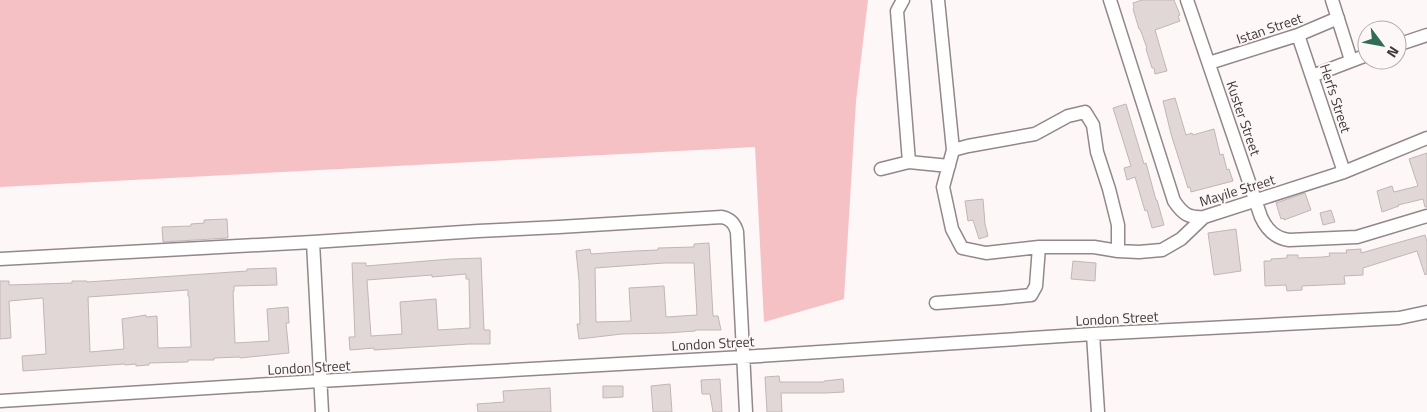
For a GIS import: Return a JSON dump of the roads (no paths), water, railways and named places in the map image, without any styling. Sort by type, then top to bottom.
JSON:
[{"type":"street","points":[[903,0],[897,11],[909,162]]},
{"type":"street","points":[[938,0],[953,150],[943,187],[952,229],[962,248],[986,253],[1039,247],[1094,247],[1138,252],[1162,250],[1181,239],[1204,217]]},
{"type":"street","name":"Mayile Street","points":[[1110,0],[1174,201],[1180,210],[1187,215],[1195,218],[1204,217],[1344,172],[1427,138]]},
{"type":"street","name":"Kuster Street","points":[[1187,0],[1265,226],[1276,236],[1289,240],[1357,237],[1427,216]]},
{"type":"street","name":"Herfs Street","points":[[1332,0],[1351,60]]},
{"type":"street","name":"Istan Street","points":[[1209,63],[1298,35],[1338,18]]},
{"type":"street","name":"Herfs Street","points":[[1298,35],[1344,172]]},
{"type":"street","points":[[1407,42],[1427,35]]},
{"type":"street","points":[[1312,76],[1357,58]]},
{"type":"street","points":[[953,150],[1035,134],[1068,116],[1085,112],[1092,126],[1097,152],[1118,225],[1118,251]]},
{"type":"street","points":[[881,170],[909,162],[949,166]]},
{"type":"street","points":[[0,259],[716,217],[727,218],[733,223],[737,232],[746,412]]},
{"type":"street","points":[[313,242],[322,412]]},
{"type":"street","points":[[936,303],[1032,295],[1036,286],[1039,247]]},
{"type":"street","name":"London Street","points":[[0,400],[743,357],[1093,334],[1399,318],[1427,312]]},
{"type":"street","points":[[1093,334],[1098,412]]}]
